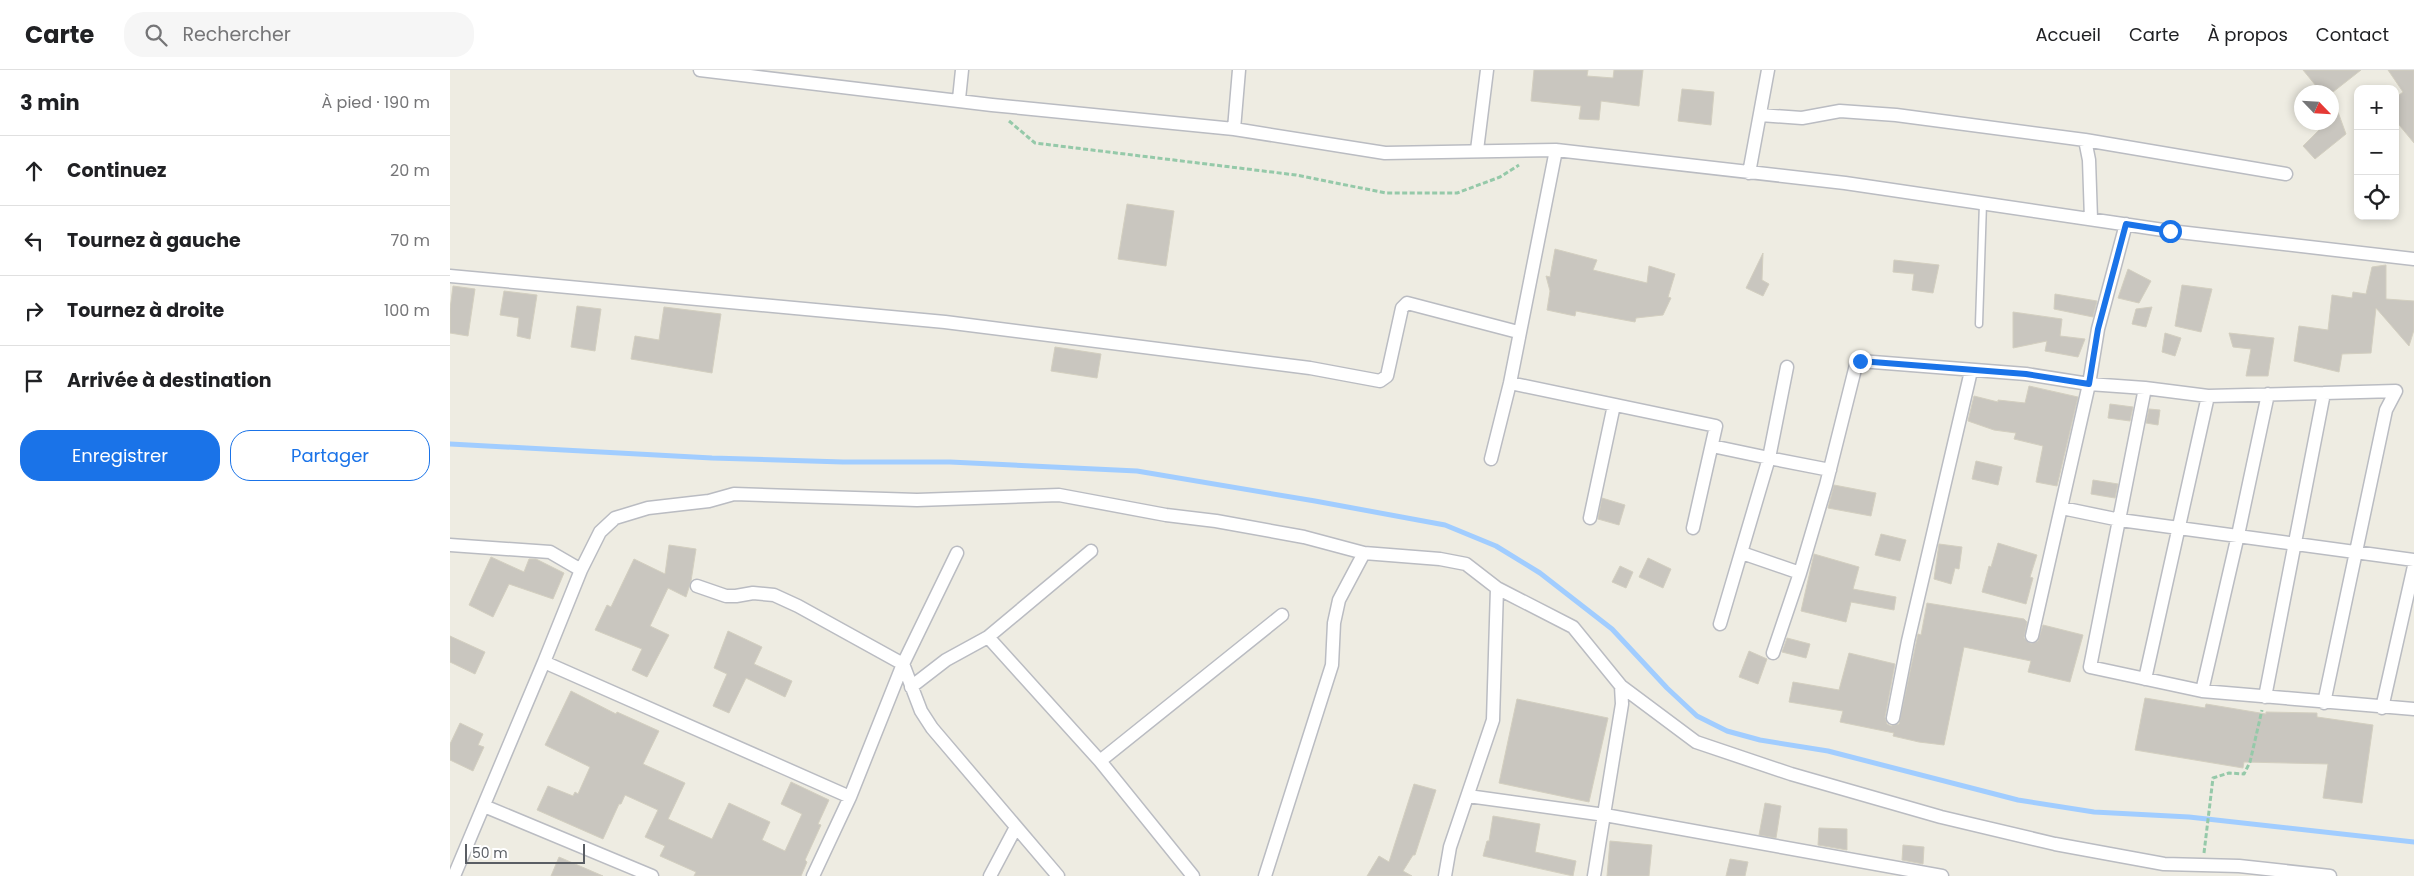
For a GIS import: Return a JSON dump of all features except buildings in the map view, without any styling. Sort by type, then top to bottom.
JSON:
[{"type":"street","points":[[701,70],[992,104],[1234,129],[1385,153],[1556,150],[1845,183],[2170,231],[2414,259]]},
{"type":"street","points":[[959,99],[962,70]]},
{"type":"street","points":[[1234,129],[1239,70]]},
{"type":"street","points":[[1477,150],[1487,70]]},
{"type":"street","points":[[1749,173],[1768,70]]},
{"type":"street","points":[[1760,115],[1802,118],[1840,110],[1896,115],[2085,140],[2286,174]]},
{"type":"street","points":[[2085,140],[2089,160],[2091,219]]},
{"type":"street","points":[[1491,459],[1510,383],[1518,332],[1556,150]]},
{"type":"street","points":[[2032,636],[2089,384],[2098,329],[2126,224]]},
{"type":"street","points":[[450,276],[945,322],[1310,368],[1380,381],[1387,376],[1402,308],[1407,303],[1518,332]]},
{"type":"street","points":[[1773,653],[1800,573],[1830,470],[1856,365],[1860,361],[2026,374],[2089,384],[2145,388],[2208,396],[2396,391],[2386,410],[2324,703]]},
{"type":"street","points":[[1720,624],[1769,458],[1787,367]]},
{"type":"street","points":[[1893,718],[1908,641],[1971,371]]},
{"type":"street","points":[[1510,383],[1716,426],[1693,528]]},
{"type":"street","points":[[2145,388],[2090,668],[2202,691],[2414,710]]},
{"type":"street","points":[[2264,697],[2324,392]]},
{"type":"street","points":[[2202,691],[2268,394]]},
{"type":"street","points":[[2145,679],[2208,396]]},
{"type":"street","points":[[1590,518],[1614,405]]},
{"type":"street","points":[[1712,446],[1830,470]]},
{"type":"street","points":[[454,876],[581,570],[600,532],[615,518],[648,508],[709,502],[734,494],[917,500],[1059,495],[1166,516],[1216,521],[1304,537],[1364,553],[1440,558],[1466,564],[1497,588],[1573,627],[1621,686],[1696,742],[1791,774],[1941,817],[2163,870],[2239,866],[2330,876]]},
{"type":"street","points":[[2062,508],[2120,520],[2414,560]]},
{"type":"street","points":[[450,545],[550,552],[581,570]]},
{"type":"street","points":[[911,687],[946,660],[988,637],[1091,551]]},
{"type":"street","points":[[813,876],[850,797],[903,664],[957,553]]},
{"type":"street","points":[[1265,876],[1332,665],[1334,623],[1339,600],[1364,553]]},
{"type":"street","points":[[1742,554],[1800,573]]},
{"type":"street","points":[[2382,708],[2414,566]]},
{"type":"street","points":[[697,586],[726,596],[753,593],[774,595],[798,606],[903,664],[921,711],[932,728],[1058,876]]},
{"type":"street","points":[[1445,876],[1450,847],[1493,720],[1497,588]]},
{"type":"street","points":[[1100,761],[1282,615]]},
{"type":"street","points":[[988,637],[1100,761],[1193,876]]},
{"type":"street","points":[[544,662],[850,797]]},
{"type":"street","points":[[1594,876],[1622,704],[1621,686]]},
{"type":"street","points":[[1468,796],[1605,815],[1942,876]]},
{"type":"street","points":[[484,806],[632,872],[652,876]]},
{"type":"street","points":[[990,876],[1016,827]]},
{"type":"lane","points":[[1979,324],[1983,203]]},
{"type":"path","points":[[992,104],[1035,143],[1296,175],[1386,193],[1457,193],[1500,177],[1521,163]]},
{"type":"path","points":[[2206,835],[2213,778],[2230,773],[2244,774],[2250,762],[2264,697]]},
{"type":"waterway","points":[[450,444],[712,458],[843,462],[950,462],[1137,471],[1445,525],[1496,546],[1540,573],[1612,629],[1667,688],[1697,716],[1727,731],[1760,740],[1828,751],[2018,800],[2094,812],[2189,817],[2414,842]]},
{"type":"route","points":[[1860,361],[2026,374],[2089,384],[2098,329],[2126,224],[2170,231]]}]
